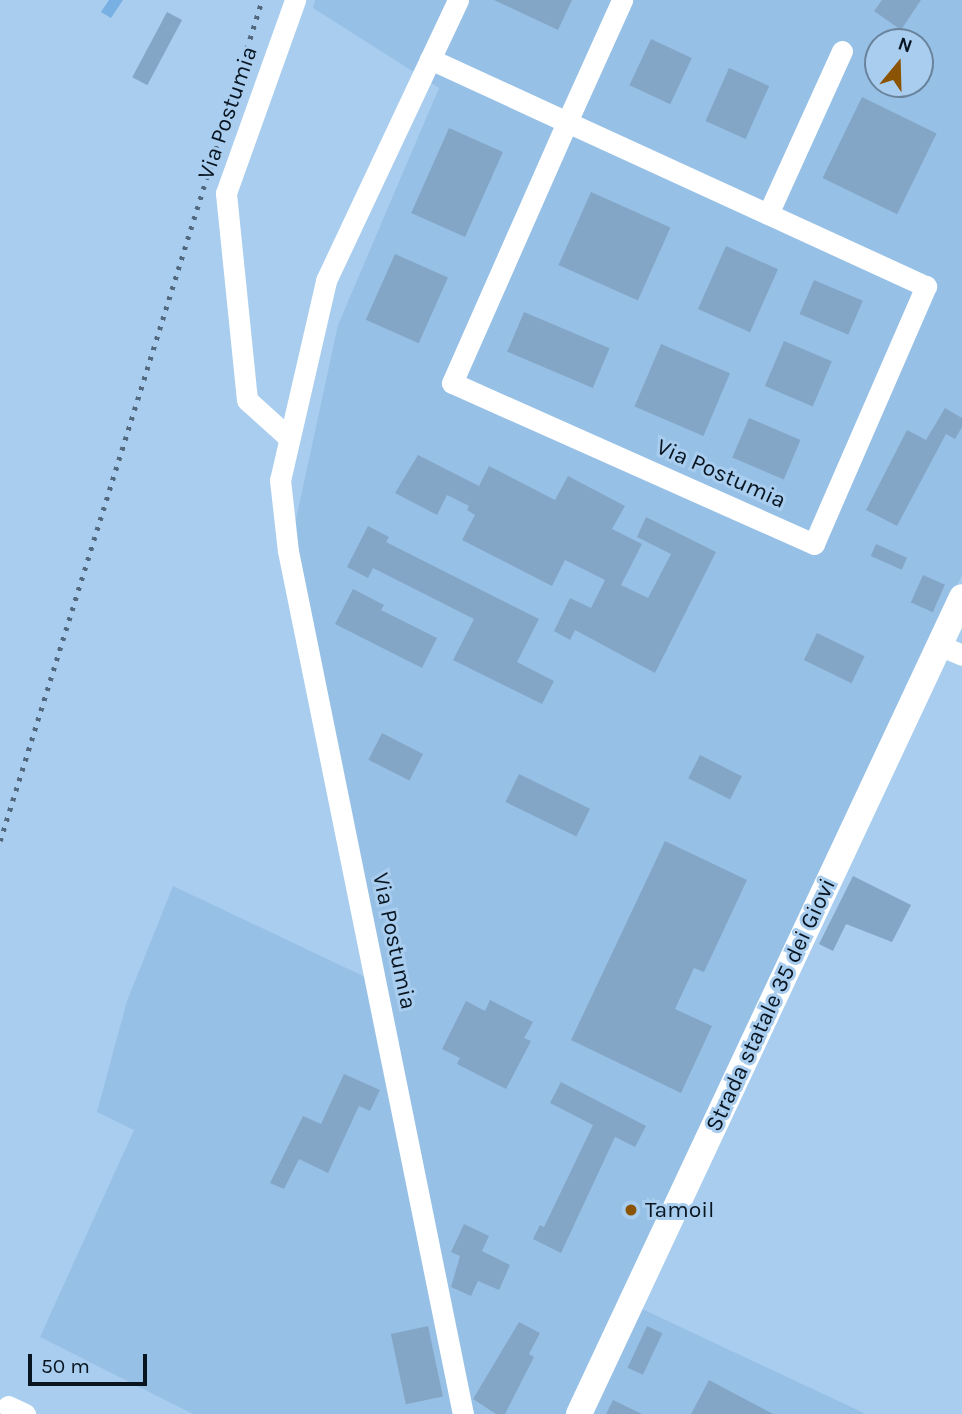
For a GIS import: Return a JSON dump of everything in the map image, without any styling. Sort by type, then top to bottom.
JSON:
[{"type":"main road","name":"Strada statale 35 dei Giovi","points":[[579,1414],[951,650],[962,597]]},
{"type":"street","name":"Via Postumia","points":[[288,437],[247,400],[226,193],[295,0]]},
{"type":"street","name":"Via Postumia","points":[[458,0],[326,282],[280,480],[288,551],[463,1414]]},
{"type":"street","name":"Via Postumia","points":[[430,59],[568,122],[768,214],[926,286],[814,544],[452,383],[568,122],[622,0]]},
{"type":"street","points":[[768,214],[842,51]]},
{"type":"shaded area","points":[[109,0],[123,0],[111,18],[101,12]]},
{"type":"shaded area","points":[[315,0],[962,0],[962,575],[623,1300],[866,1414],[193,1414],[40,1337],[134,1130],[97,1112],[127,1001],[173,886],[382,985],[293,533],[338,325],[439,88],[313,8]]},
{"type":"building","points":[[494,0],[572,0],[558,30]]},
{"type":"building","points":[[882,0],[921,0],[902,28],[898,28],[874,11]]},
{"type":"building","points":[[167,12],[182,20],[147,85],[132,77]]},
{"type":"building","points":[[651,39],[692,58],[670,104],[629,85]]},
{"type":"building","points":[[729,68],[769,86],[746,139],[705,121]]},
{"type":"building","points":[[862,97],[937,133],[897,214],[823,178]]},
{"type":"building","points":[[449,128],[503,152],[465,237],[411,213]]},
{"type":"building","points":[[591,192],[670,227],[638,300],[558,265]]},
{"type":"building","points":[[726,246],[778,269],[750,332],[698,309]]},
{"type":"building","points":[[395,254],[448,278],[419,343],[366,320]]},
{"type":"building","points":[[814,280],[863,301],[848,335],[800,314]]},
{"type":"building","points":[[524,312],[610,348],[593,388],[507,352]]},
{"type":"building","points":[[784,341],[832,361],[813,406],[765,386]]},
{"type":"building","points":[[661,344],[730,373],[703,436],[634,407]]},
{"type":"building","points":[[945,408],[962,418],[962,427],[955,439],[946,434],[897,526],[866,510],[907,430],[926,440]]},
{"type":"building","points":[[749,418],[801,440],[784,479],[732,458]]},
{"type":"building","points":[[418,455],[479,486],[489,466],[555,500],[568,476],[625,506],[612,529],[642,544],[621,585],[648,598],[671,554],[637,537],[646,517],[716,552],[655,673],[575,630],[570,640],[554,631],[570,598],[591,608],[605,580],[565,560],[552,586],[462,540],[475,515],[467,510],[469,506],[447,495],[437,515],[395,493]]},
{"type":"building","points":[[368,526],[389,537],[386,542],[539,619],[517,662],[554,681],[542,704],[453,660],[474,619],[373,568],[368,578],[347,567]]},
{"type":"building","points":[[876,544],[907,558],[902,570],[871,556]]},
{"type":"building","points":[[923,575],[945,585],[933,612],[911,602]]},
{"type":"building","points":[[353,589],[384,605],[381,610],[437,638],[422,668],[335,624]]},
{"type":"building","points":[[817,633],[865,656],[851,683],[804,660]]},
{"type":"building","points":[[382,733],[423,754],[409,781],[368,760]]},
{"type":"building","points":[[700,755],[742,776],[730,800],[688,778]]},
{"type":"building","points":[[519,774],[590,809],[576,836],[505,802]]},
{"type":"building","points":[[665,841],[747,880],[704,972],[694,968],[675,1009],[712,1026],[681,1093],[571,1040]]},
{"type":"building","points":[[853,876],[911,905],[892,942],[846,924],[833,951],[819,944]]},
{"type":"building","points":[[490,1000],[533,1022],[524,1038],[531,1041],[506,1089],[457,1064],[460,1058],[442,1049],[466,1001],[485,1011]]},
{"type":"building","points":[[344,1074],[380,1090],[370,1111],[359,1106],[328,1173],[299,1159],[284,1189],[270,1183],[303,1116],[321,1124]]},
{"type":"building","points":[[561,1082],[646,1126],[635,1147],[615,1137],[561,1253],[533,1239],[540,1225],[544,1227],[593,1125],[550,1103]]},
{"type":"building","points":[[464,1224],[489,1236],[482,1251],[510,1265],[499,1290],[478,1281],[471,1296],[451,1287],[460,1256],[451,1252]]},
{"type":"building","points":[[519,1322],[540,1333],[529,1354],[534,1357],[505,1414],[496,1414],[473,1399]]},
{"type":"building","points":[[428,1326],[443,1396],[406,1404],[391,1334]]},
{"type":"building","points":[[647,1326],[662,1333],[643,1375],[628,1368]]},
{"type":"building","points":[[709,1380],[773,1414],[691,1414]]},
{"type":"building","points":[[613,1400],[642,1414],[606,1414]]},
{"type":"railway","points":[[0,841],[262,0]]},
{"type":"place","name":"Tamoil","points":[[631,1210]]}]
